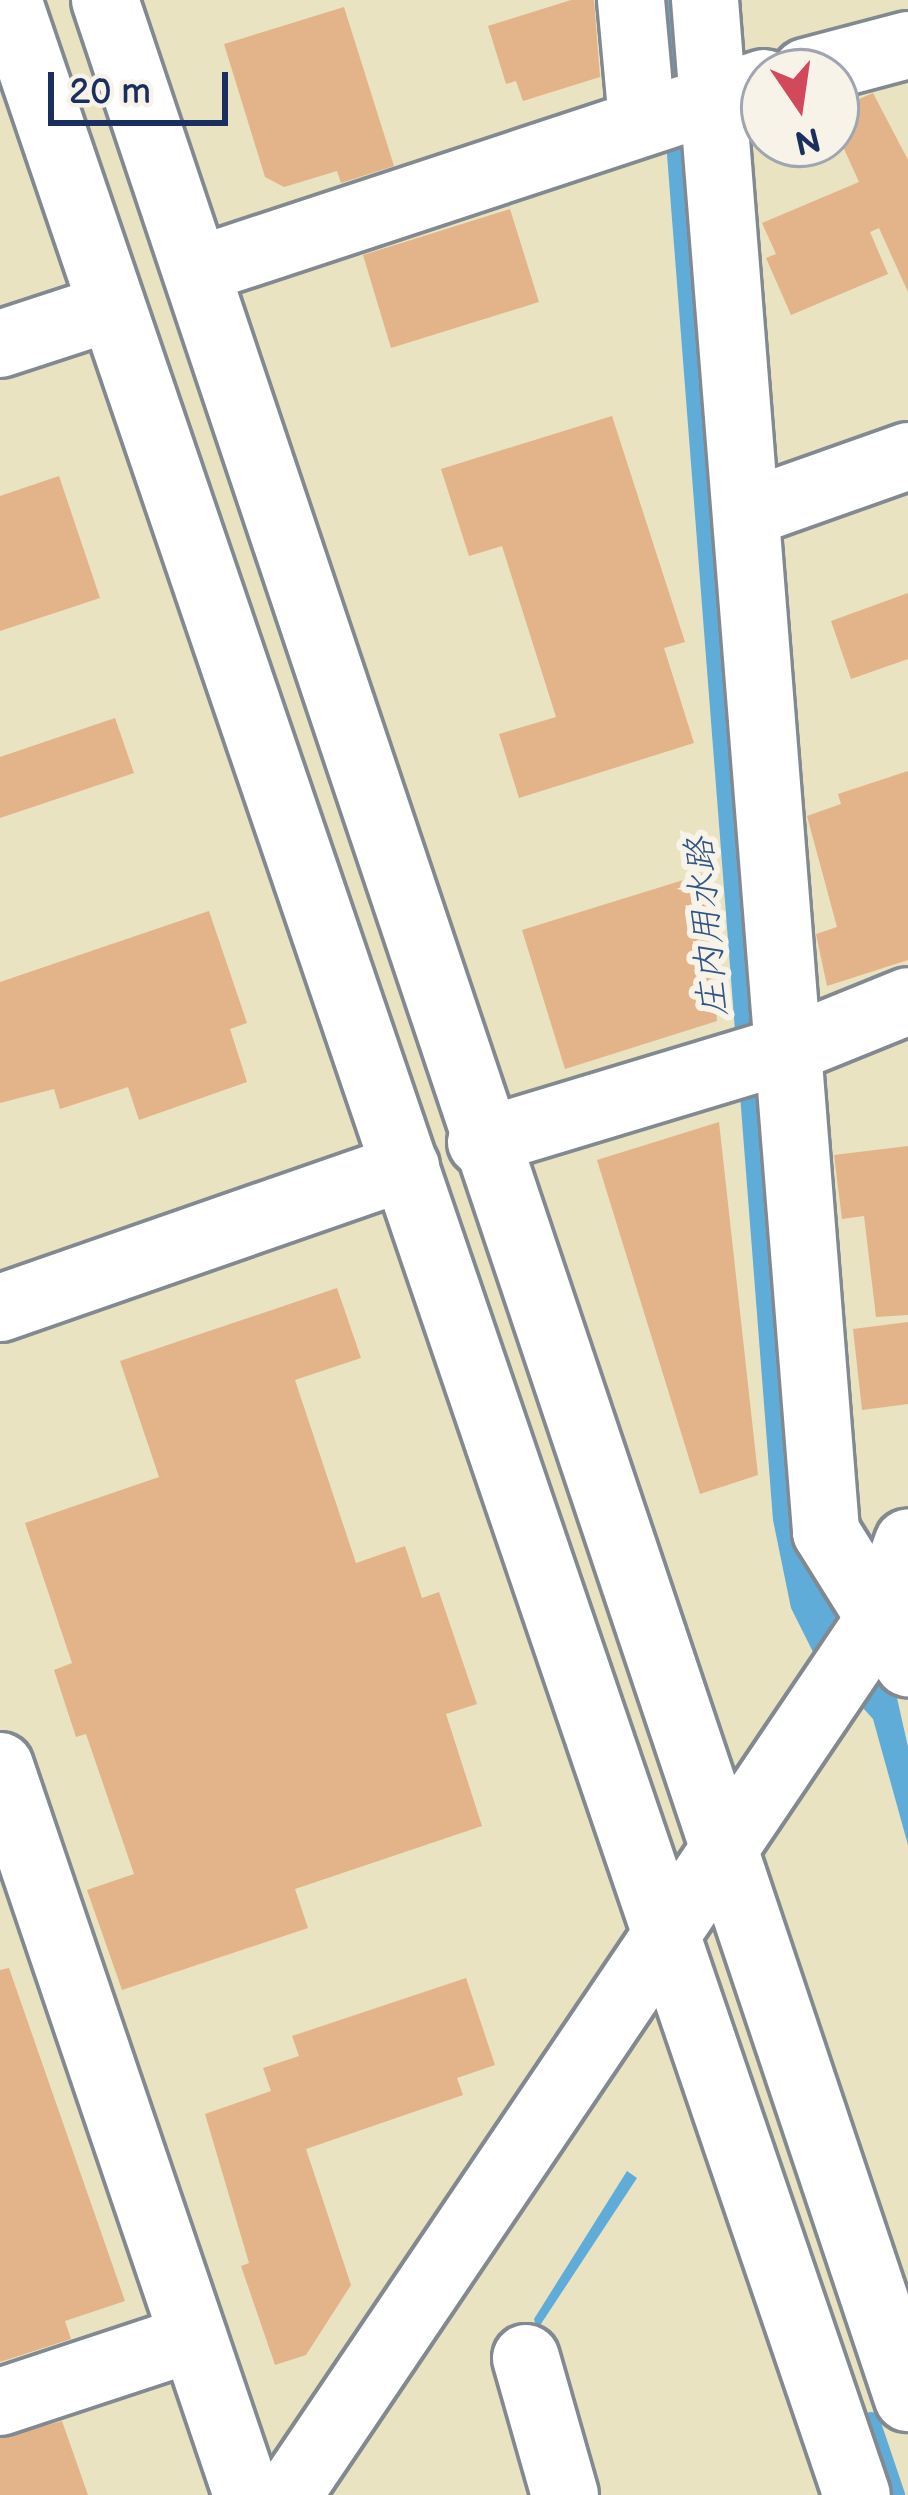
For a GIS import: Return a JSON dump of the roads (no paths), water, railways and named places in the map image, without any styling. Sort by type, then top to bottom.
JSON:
[{"type":"street","points":[[8,0],[857,2495]]},
{"type":"street","points":[[105,0],[198,270],[481,1142],[722,1848],[890,2286],[908,2398]]},
{"type":"street","points":[[632,0],[693,104]]},
{"type":"street","points":[[705,0],[693,104],[748,513],[764,1056],[826,1532],[873,1649]]},
{"type":"street","points":[[860,58],[908,45]]},
{"type":"street","points":[[198,270],[693,104]]},
{"type":"street","points":[[0,344],[110,308]]},
{"type":"street","points":[[748,513],[908,456]]},
{"type":"street","points":[[481,1142],[764,1056],[908,1001]]},
{"type":"street","points":[[0,1308],[406,1167]]},
{"type":"street","points":[[288,2495],[722,1848],[873,1649],[908,1542]]},
{"type":"street","points":[[0,1766],[16,1867],[194,2338],[248,2495]]},
{"type":"street","points":[[0,2402],[194,2338]]},
{"type":"street","points":[[526,2358],[565,2495]]},
{"type":"water","points":[[655,0],[679,0],[799,1511],[811,1575],[891,1671],[908,1747],[908,1845],[873,1719],[814,1654],[791,1608],[773,1520]]},
{"type":"water","points":[[627,2171],[637,2178],[537,2330],[534,2319]]},
{"type":"waterway","name":"庄内用水路","points":[[871,2421],[896,2495]]}]
